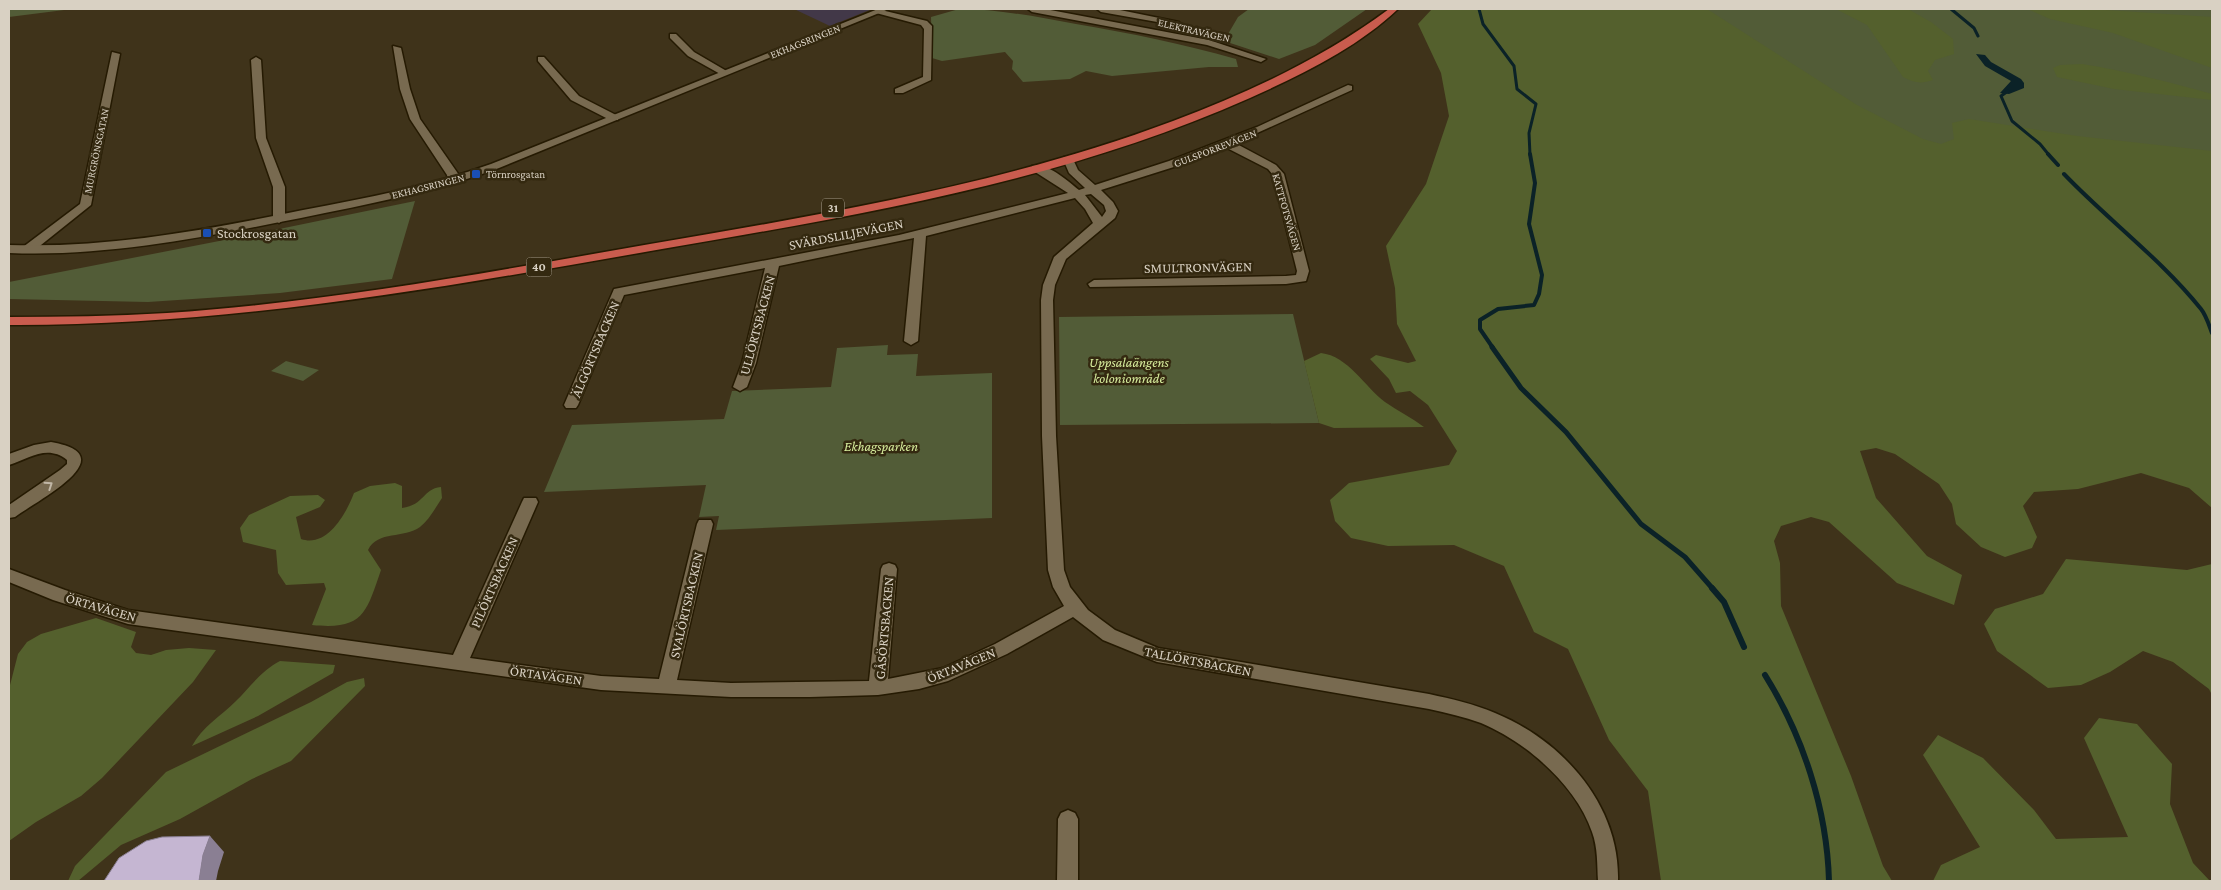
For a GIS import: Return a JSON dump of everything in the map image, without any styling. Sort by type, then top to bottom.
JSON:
[{"type":"highway","name":"31","points":[[9,313],[150,311],[306,298],[462,274],[843,206],[941,186],[1028,164],[1133,132],[1226,98],[1324,49],[1382,9]]},
{"type":"highway","points":[[1036,168],[1161,130],[1260,89],[1325,56],[1394,9]]},
{"type":"highway","name":"40","points":[[9,321],[177,317],[348,299],[876,206],[1036,168]]},
{"type":"street","name":"ELEKTRAVÄGEN","points":[[1032,9],[1209,43],[1261,59]]},
{"type":"street","points":[[1101,9],[1118,10],[1174,22]]},
{"type":"street","name":"EKHAGSRINGEN","points":[[9,249],[27,250],[112,246],[157,241],[278,218],[452,181],[882,10],[924,23],[929,28],[928,78],[899,91]]},
{"type":"street","points":[[1103,23],[1118,10]]},
{"type":"street","points":[[673,36],[691,54],[725,73]]},
{"type":"street","points":[[396,48],[414,119],[453,174],[452,181]]},
{"type":"street","name":"MURGRÖNSGATAN","points":[[27,250],[84,205],[102,128],[115,54]]},
{"type":"street","points":[[541,59],[575,98],[614,118]]},
{"type":"street","points":[[256,60],[261,138],[279,187],[278,218]]},
{"type":"street","name":"GULSPORREVÄGEN","points":[[1077,195],[1155,171],[1228,144],[1273,125],[1348,88]]},
{"type":"street","name":"KATTFOTSVÄGEN","points":[[1228,144],[1272,167],[1278,174],[1303,271],[1302,278]]},
{"type":"street","name":"TALLÖRTSBACKEN","points":[[1068,159],[1072,171],[1109,204],[1112,211],[1109,218],[1060,257],[1053,271],[1047,300],[1049,436],[1056,570],[1059,582],[1075,608],[1094,626],[1122,643],[1157,656],[1423,701],[1488,718],[1517,733],[1570,778],[1587,801],[1603,831],[1608,859],[1608,881]]},
{"type":"street","points":[[1036,168],[1052,176],[1077,195],[1097,216],[1099,223],[1096,228]]},
{"type":"street","name":"SVÄRDSLILJEVÄGEN","points":[[619,292],[920,235],[1077,195]]},
{"type":"street","points":[[911,341],[920,235]]},
{"type":"street","name":"ULLÖRTSBACKEN","points":[[740,387],[749,363],[773,263]]},
{"type":"street","name":"SMULTRONVÄGEN","points":[[1094,284],[1286,280],[1302,278]]},
{"type":"street","name":"ÄLGÖRTSBACKEN","points":[[571,405],[619,292]]},
{"type":"street","points":[[9,460],[37,448],[50,447],[62,448],[75,458],[74,466],[65,474],[9,512]]},
{"type":"street","name":"PILÖRTSBACKEN","points":[[459,662],[530,502]]},
{"type":"street","name":"SVALÖRTSBACKEN","points":[[666,686],[705,524]]},
{"type":"street","name":"GÅSÖRTSBACKEN","points":[[878,688],[890,569]]},
{"type":"street","name":"ÖRTAVÄGEN","points":[[9,576],[59,595],[128,617],[601,683],[731,690],[878,688],[918,682],[948,674],[995,653],[1075,608]]},
{"type":"street","points":[[1067,881],[1068,819]]},
{"type":"shaded area","points":[[794,9],[872,9],[830,26]]},
{"type":"green space","points":[[9,9],[72,9],[9,17]]},
{"type":"green space","points":[[959,9],[1018,14],[1136,35],[1236,59],[1238,67],[1209,67],[1112,76],[1086,71],[1070,79],[1023,82],[1012,69],[1013,61],[1005,52],[942,61],[932,58],[931,17]]},
{"type":"green space","points":[[1249,9],[1367,9],[1315,45],[1279,59],[1224,41],[1238,17]]},
{"type":"green space","points":[[1432,9],[1707,9],[1857,105],[1923,139],[1941,144],[1954,139],[1952,123],[1969,119],[2077,136],[2212,151],[2212,508],[2189,488],[2141,473],[2078,489],[2034,492],[2023,506],[2037,537],[2032,548],[2005,557],[1981,547],[1956,524],[1952,504],[1939,484],[1895,454],[1876,448],[1860,451],[1876,498],[1927,556],[1962,575],[1954,605],[1897,583],[1829,522],[1811,517],[1781,526],[1774,541],[1780,563],[1781,606],[1851,776],[1883,866],[1892,881],[1661,881],[1648,791],[1609,740],[1568,649],[1534,632],[1504,566],[1454,545],[1388,546],[1351,538],[1335,521],[1330,500],[1349,483],[1449,465],[1457,451],[1428,405],[1410,391],[1396,393],[1389,379],[1370,359],[1376,355],[1408,363],[1416,361],[1397,324],[1395,288],[1386,246],[1426,184],[1449,116],[1441,73],[1418,24]]},
{"type":"green space","points":[[1695,9],[2212,9],[2212,180],[1947,178]]},
{"type":"green space","points":[[1836,9],[1908,9],[1931,22],[1953,39],[1954,54],[1935,60],[1928,71],[1933,80],[1925,82],[1911,81],[1903,77],[1867,25]]},
{"type":"green space","points":[[2003,9],[2091,9],[2212,17],[2212,68],[2113,33],[2050,19],[2030,10]]},
{"type":"green space","points":[[2082,64],[2147,77],[2212,94],[2212,100],[2114,89],[2057,77],[2053,68],[2060,65]]},
{"type":"green space","points":[[415,201],[392,279],[280,293],[148,302],[9,299],[9,282]]},
{"type":"green space","name":"Uppsalaängens koloniområde","points":[[1293,314],[1319,423],[1060,425],[1059,317]]},
{"type":"green space","name":"Ekhagsparken","points":[[888,345],[887,355],[918,354],[916,376],[992,373],[992,518],[716,530],[719,516],[699,517],[706,485],[544,492],[572,425],[724,419],[732,391],[831,387],[837,348]]},
{"type":"green space","points":[[1321,353],[1331,355],[1340,360],[1385,402],[1424,427],[1334,428],[1319,423],[1304,361]]},
{"type":"green space","points":[[286,361],[319,370],[303,381],[271,371]]},
{"type":"green space","points":[[395,483],[402,486],[402,508],[415,504],[435,488],[441,487],[442,498],[429,517],[414,531],[385,537],[372,544],[368,550],[381,570],[371,598],[360,616],[342,625],[312,625],[326,589],[324,583],[286,585],[278,573],[276,550],[243,542],[240,528],[249,515],[290,496],[318,495],[325,500],[320,507],[296,517],[301,539],[319,539],[327,534],[341,519],[354,493],[370,486]]},
{"type":"green space","points":[[2066,559],[2187,570],[2212,564],[2212,695],[2209,689],[2173,662],[2143,651],[2110,672],[2081,685],[2048,688],[1997,651],[1984,624],[1995,609],[2043,594]]},
{"type":"green space","points":[[96,618],[136,632],[131,647],[136,653],[151,655],[166,650],[189,648],[216,650],[193,682],[102,778],[81,796],[36,822],[9,841],[9,689],[18,654],[27,642],[41,634]]},
{"type":"green space","points":[[280,661],[335,665],[333,673],[258,716],[192,746],[206,727],[236,701],[262,674]]},
{"type":"green space","points":[[364,678],[365,686],[291,761],[252,779],[180,819],[121,845],[78,881],[68,881],[75,866],[166,772],[311,702],[347,682]]},
{"type":"green space","points":[[2099,718],[2137,724],[2172,764],[2170,804],[2193,863],[2210,881],[1933,881],[1941,865],[1980,847],[1923,755],[1938,735],[1983,758],[2034,810],[2056,839],[2128,837],[2084,738]]},
{"type":"water","points":[[1976,54],[1985,55],[1991,62],[2021,79],[2024,83],[2024,88],[2009,94],[2000,93],[2011,81],[1985,66]]},
{"type":"building","points":[[210,836],[203,855],[199,881],[104,881],[119,858],[146,841],[162,837]]},
{"type":"waterway","points":[[1479,9],[1483,24],[1514,66],[1517,89],[1536,104],[1529,133],[1530,155]]},
{"type":"waterway","points":[[1951,9],[1974,28],[1978,36]]},
{"type":"waterway","points":[[2008,91],[2001,96],[2012,121],[2040,144],[2049,155]]},
{"type":"waterway","points":[[1493,348],[1480,329],[1480,320],[1498,309],[1534,305],[1539,294],[1542,275],[1529,224],[1535,183],[1530,154]]},
{"type":"waterway","points":[[2048,154],[2058,165]]},
{"type":"waterway","points":[[2064,174],[2169,273],[2203,311],[2212,333]]},
{"type":"waterway","points":[[1492,347],[1521,388],[1566,432],[1641,524],[1685,557],[1713,589]]},
{"type":"waterway","points":[[1712,588],[1724,602],[1744,647]]},
{"type":"waterway","points":[[1765,675],[1791,723],[1810,774],[1824,827],[1829,881]]},
{"type":"place","name":"Törnrosgatan","points":[[476,174]]},
{"type":"place","name":"Stockrosgatan","points":[[207,233]]}]
